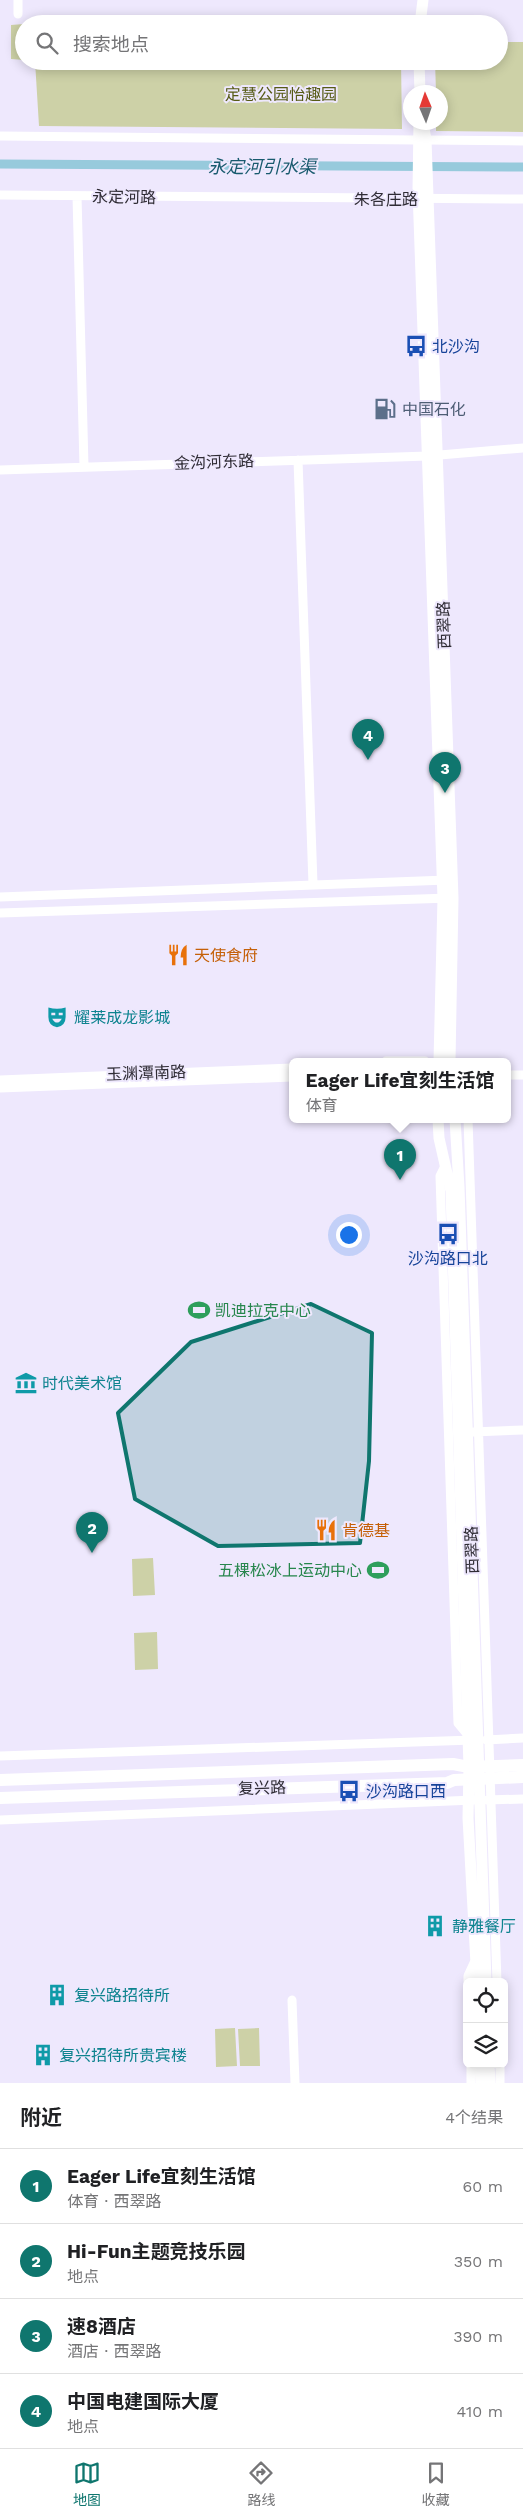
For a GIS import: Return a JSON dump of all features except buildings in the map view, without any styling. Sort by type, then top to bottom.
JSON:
[{"type":"highway","name":"复兴路","points":[[0,1780],[444,1765],[480,1773],[523,1777]]},
{"type":"highway","name":"复兴路","points":[[0,1798],[447,1783],[480,1773],[523,1765]]},
{"type":"main road","points":[[421,15],[423,0]]},
{"type":"main road","points":[[419,70],[420,85]]},
{"type":"main road","points":[[420,130],[422,143]]},
{"type":"main road","points":[[422,143],[423,130]]},
{"type":"main road","name":"西翠路","points":[[422,143],[448,880],[450,1058]]},
{"type":"main road","name":"西翠路","points":[[440,1058],[448,898]]},
{"type":"main road","name":"西翠路","points":[[438,1123],[439,1138],[451,1191],[468,1432]]},
{"type":"main road","name":"西翠路","points":[[455,1123],[468,1432],[476,1739],[480,1773],[474,1800],[474,1962],[476,1978]]},
{"type":"main road","name":"西翠路","points":[[474,1800],[486,1978]]},
{"type":"main road","points":[[480,2068],[481,2083]]},
{"type":"main road","points":[[489,2068],[490,2083]]},
{"type":"street","points":[[18,0],[18,14]]},
{"type":"street","points":[[0,136],[422,143],[523,140]]},
{"type":"street","name":"朱各庄路","points":[[249,198],[423,194],[523,199]]},
{"type":"street","name":"永定河路","points":[[0,195],[249,198]]},
{"type":"street","points":[[77,196],[84,467]]},
{"type":"street","name":"金沟河东路","points":[[0,470],[433,455],[523,448]]},
{"type":"street","points":[[298,460],[312,884]]},
{"type":"street","points":[[0,896],[448,880]]},
{"type":"street","points":[[0,913],[448,898]]},
{"type":"street","name":"玉渊潭南路","points":[[0,1080],[289,1068]]},
{"type":"street","name":"玉渊潭南路","points":[[0,1088],[289,1077]]},
{"type":"street","points":[[468,1123],[468,1432],[476,1739]]},
{"type":"street","points":[[445,1166],[440,1176],[458,1723],[476,1739]]},
{"type":"street","points":[[468,1432],[523,1430]]},
{"type":"street","points":[[0,1756],[523,1738]]},
{"type":"street","points":[[480,1773],[492,1800],[497,1978]]},
{"type":"street","name":"复兴路","points":[[0,1820],[523,1799]]},
{"type":"street","points":[[468,1978],[474,1962]]},
{"type":"street","points":[[292,2000],[296,2083]]},
{"type":"street","points":[[471,2068],[472,2083]]},
{"type":"street","points":[[500,2068],[500,2083]]},
{"type":"highlighted area","points":[[311,1304],[372,1333],[369,1461],[360,1543],[218,1546],[135,1499],[118,1413],[191,1342]]},
{"type":"green space","points":[[11,25],[15,25],[15,59],[11,59]]},
{"type":"green space","points":[[508,42],[523,42],[523,132],[436,131],[448,130],[448,85],[436,85],[435,70],[508,70]]},
{"type":"green space","name":"定慧公园怡趣园","points":[[36,70],[401,70],[402,129],[39,126]]},
{"type":"green space","points":[[153,1558],[155,1595],[133,1596],[132,1559]]},
{"type":"green space","points":[[157,1632],[158,1669],[135,1670],[134,1633]]},
{"type":"green space","points":[[235,2028],[237,2066],[216,2067],[215,2029]]},
{"type":"green space","points":[[259,2028],[260,2066],[240,2066],[238,2029]]},
{"type":"waterway","name":"永定河引水渠","points":[[0,164],[523,167]]},
{"type":"place","name":"北沙沟","points":[[416,346]]},
{"type":"place","name":"中国石化","points":[[385,409]]},
{"type":"place","name":"中国电建国际大厦","points":[[368,760]]},
{"type":"place","name":"速8酒店","points":[[445,793]]},
{"type":"place","name":"天使食府","points":[[178,955]]},
{"type":"place","name":"耀莱成龙影城","points":[[57,1017]]},
{"type":"place","name":"Eager Life宜刻生活馆","points":[[400,1180]]},
{"type":"place","name":"沙沟路口北","points":[[448,1234]]},
{"type":"place","name":"凯迪拉克中心","points":[[199,1310]]},
{"type":"place","name":"时代美术馆","points":[[26,1383]]},
{"type":"place","name":"肯德基","points":[[326,1530]]},
{"type":"place","name":"Hi-Fun主题竞技乐园","points":[[92,1553]]},
{"type":"place","name":"五棵松冰上运动中心","points":[[378,1570]]},
{"type":"place","name":"沙沟路口西","points":[[349,1791]]},
{"type":"place","name":"静雅餐厅","points":[[435,1926]]},
{"type":"place","name":"复兴路招待所","points":[[57,1995]]},
{"type":"place","name":"复兴招待所贵宾楼","points":[[43,2055]]}]
